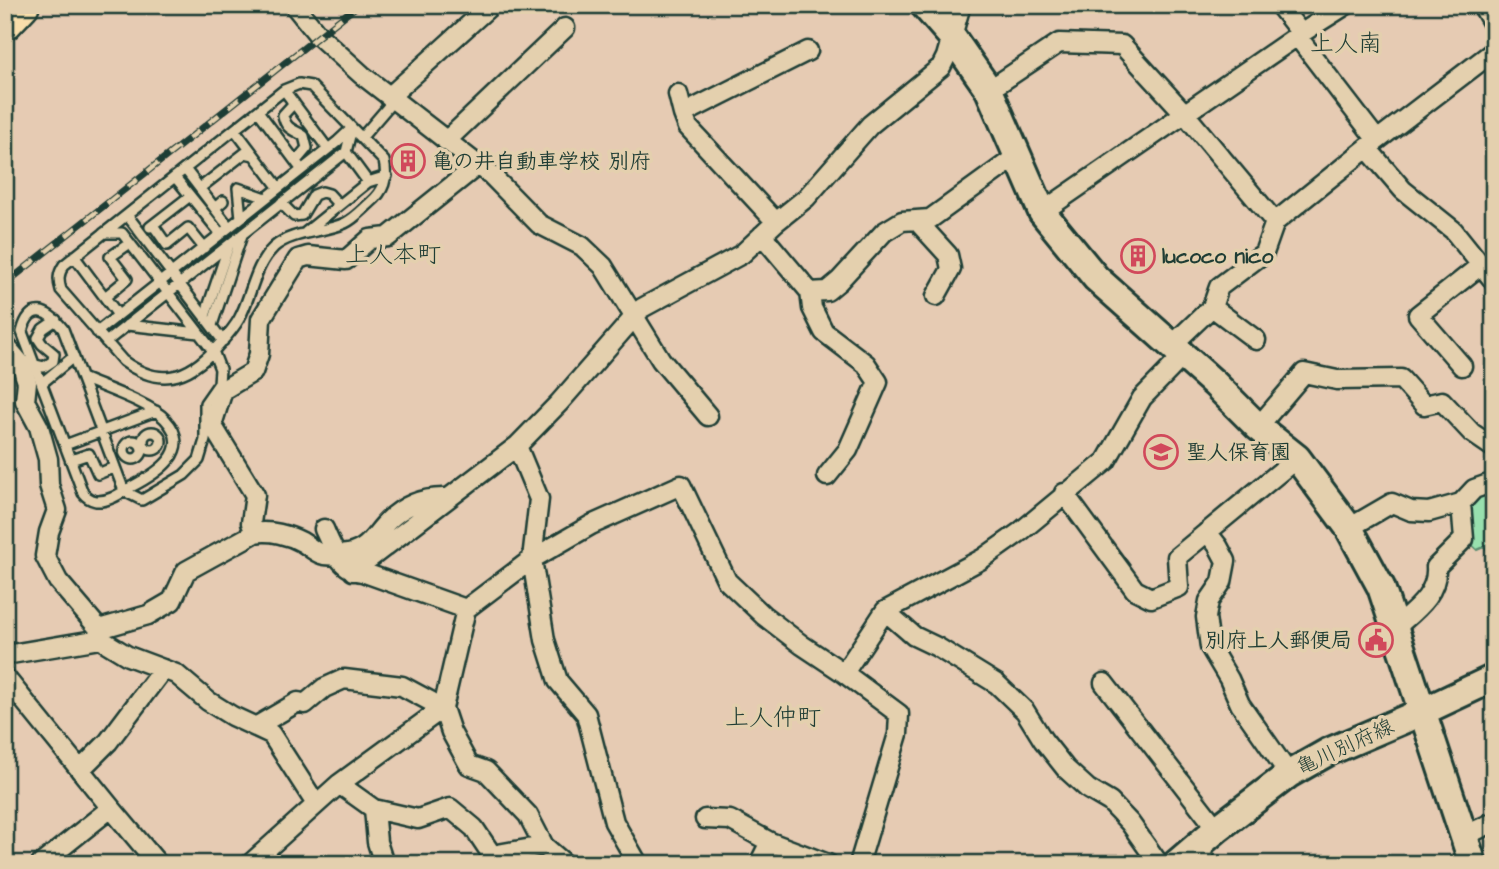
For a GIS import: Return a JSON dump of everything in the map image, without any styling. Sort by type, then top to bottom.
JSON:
[{"type":"highway","points":[[5,23],[22,5]]},
{"type":"street","points":[[295,5],[319,36],[391,99],[491,175],[539,224],[582,246],[603,266],[661,360],[708,416]]},
{"type":"street","points":[[391,99],[491,5]]},
{"type":"street","points":[[924,5],[952,37],[989,89],[1042,212],[1096,278],[1258,426],[1297,458],[1349,528],[1381,587],[1473,864]]},
{"type":"street","points":[[353,571],[517,446],[559,404],[642,308],[742,254],[806,198],[870,125],[941,67],[961,5]]},
{"type":"street","points":[[1279,5],[1297,28],[1297,36],[1403,190],[1453,230],[1494,281]]},
{"type":"street","points":[[1042,212],[1346,5]]},
{"type":"street","points":[[1482,5],[1494,26]]},
{"type":"street","points":[[446,141],[565,28]]},
{"type":"street","points":[[989,89],[1059,43],[1122,45],[1185,114],[1275,222]]},
{"type":"street","points":[[683,114],[808,51]]},
{"type":"street","points":[[844,673],[886,611],[982,559],[1020,532],[1105,461],[1142,398],[1212,307],[1219,288],[1264,253],[1275,222],[1494,51]]},
{"type":"street","points":[[678,94],[688,127],[776,222]]},
{"type":"street","points":[[810,292],[827,290],[839,281],[884,232],[902,221],[930,219],[1017,156]]},
{"type":"street","points":[[255,533],[251,523],[255,495],[212,425],[223,390],[253,372],[259,354],[261,319],[277,289],[298,259],[308,256],[346,260],[370,239],[388,237],[478,165]]},
{"type":"street","points":[[917,221],[948,255],[951,269],[936,296]]},
{"type":"street","points":[[762,235],[810,292],[811,308],[824,332],[866,364],[878,382],[848,450],[828,475]]},
{"type":"street","points":[[1462,366],[1418,315],[1481,265]]},
{"type":"street","points":[[1212,307],[1256,340]]},
{"type":"street","points":[[5,345],[21,364],[27,382],[25,401],[39,427],[48,459],[48,485],[57,510],[49,532],[45,556],[58,581],[100,634],[128,656],[176,674],[208,701],[232,716],[271,734],[316,804]]},
{"type":"street","points":[[1258,426],[1304,373],[1337,380],[1401,379],[1424,405],[1442,401],[1472,433],[1494,448]]},
{"type":"street","points":[[517,446],[539,499],[532,559],[545,640],[558,681],[586,714],[614,822],[638,864]]},
{"type":"street","points":[[1064,493],[1135,590],[1152,598],[1179,587],[1177,557],[1297,458]]},
{"type":"street","points":[[1349,528],[1392,503],[1411,512],[1429,512],[1461,503],[1474,489],[1494,482]]},
{"type":"street","points":[[559,862],[544,846],[528,815],[486,771],[470,765],[451,732],[443,708],[466,609],[532,559],[591,525],[681,485],[727,581],[763,615],[899,715],[895,742],[859,864]]},
{"type":"street","points":[[5,655],[100,634],[148,615],[172,601],[186,572],[255,533],[264,531],[281,535],[302,542],[322,555],[335,555],[366,548],[389,520],[415,501],[433,497],[447,498]]},
{"type":"street","points":[[1395,628],[1422,604],[1437,578],[1436,567],[1464,539],[1461,503]]},
{"type":"street","points":[[324,529],[335,555],[353,571],[466,609]]},
{"type":"street","points":[[1207,532],[1219,546],[1226,561],[1222,582],[1209,601],[1206,617],[1210,648],[1229,679],[1240,705],[1289,774]]},
{"type":"street","points":[[886,611],[914,636],[997,684],[1025,711],[1066,769],[1088,789],[1110,802],[1130,823],[1159,864]]},
{"type":"street","points":[[80,770],[108,742],[163,669]]},
{"type":"street","points":[[5,677],[158,864]]},
{"type":"street","name":"亀川別府線","points":[[1177,864],[1208,845],[1289,774],[1328,752],[1424,711],[1494,677]]},
{"type":"street","points":[[257,726],[298,702],[305,704],[324,688],[344,679],[402,686],[443,708]]},
{"type":"street","points":[[1104,683],[1208,845]]},
{"type":"street","points":[[250,864],[339,784],[443,708]]},
{"type":"street","points":[[339,784],[374,809],[418,819],[450,808],[474,828],[492,855],[544,846]]},
{"type":"street","points":[[41,864],[111,808]]},
{"type":"street","points":[[374,809],[377,842],[384,864]]},
{"type":"street","points":[[705,818],[730,820],[770,842],[828,864]]},
{"type":"street","points":[[1464,836],[1494,822]]},
{"type":"street","points":[[759,864],[770,842]]},
{"type":"lane","points":[[299,84],[311,86],[384,161],[387,176],[380,194],[349,222],[286,239],[274,247],[259,266],[239,319],[205,360],[186,373],[176,376],[158,377],[134,369],[123,361],[61,290],[59,272],[74,256],[258,111],[284,90],[299,84]]},
{"type":"lane","points":[[284,90],[328,149]]},
{"type":"lane","points":[[362,137],[391,99]]},
{"type":"lane","points":[[294,103],[283,115],[285,123],[288,130],[304,136],[307,148],[296,161]]},
{"type":"lane","points":[[258,111],[302,170]]},
{"type":"lane","points":[[97,332],[352,128]]},
{"type":"lane","points":[[106,342],[346,152],[352,128]]},
{"type":"lane","points":[[234,130],[279,188]]},
{"type":"lane","points":[[346,152],[368,181]]},
{"type":"lane","points":[[200,188],[244,153],[254,155]]},
{"type":"lane","points":[[185,169],[215,208],[225,231]]},
{"type":"lane","points":[[302,235],[368,181],[387,176]]},
{"type":"lane","points":[[175,177],[225,231]]},
{"type":"lane","points":[[241,218],[237,188],[266,198]]},
{"type":"lane","points":[[281,203],[294,216],[302,215],[314,195],[321,192],[329,194],[339,205]]},
{"type":"lane","points":[[142,233],[190,196]]},
{"type":"lane","points":[[215,208],[223,201]]},
{"type":"lane","points":[[127,215],[223,341]]},
{"type":"lane","points":[[122,233],[127,215]]},
{"type":"lane","points":[[153,225],[167,245],[188,228],[204,248]]},
{"type":"lane","points":[[104,233],[122,233]]},
{"type":"lane","points":[[82,378],[156,411],[173,429],[175,443],[169,461],[158,472],[124,491],[109,499],[97,501],[87,498],[22,332],[25,321],[38,311],[48,313],[64,330],[72,358],[124,491],[142,500],[184,475],[199,460],[205,440],[205,403],[219,383],[220,369],[213,351],[122,233]]},
{"type":"lane","points":[[212,325],[243,233]]},
{"type":"lane","points":[[105,297],[127,279],[110,257],[130,243]]},
{"type":"lane","points":[[205,316],[212,282],[229,245]]},
{"type":"lane","points":[[74,256],[118,315]]},
{"type":"lane","points":[[35,365],[44,367],[53,361],[54,354],[38,338],[43,329],[56,320]]},
{"type":"lane","points":[[127,325],[199,333]]},
{"type":"lane","points":[[42,383],[72,358]]},
{"type":"lane","points":[[65,445],[156,411]]},
{"type":"lane","points":[[142,416],[147,434]]},
{"type":"lane","points":[[122,424],[130,440],[138,442],[143,446],[148,450],[154,450],[161,444],[158,435],[153,432],[147,434],[143,439],[143,446],[142,452],[138,458],[128,458],[123,449],[130,440]]},
{"type":"lane","points":[[71,460],[89,453],[98,474],[115,467]]},
{"type":"green space","points":[[1494,489],[1493,556],[1484,547],[1477,550],[1469,542],[1474,537],[1470,528],[1470,506],[1481,495]]},
{"type":"railway","points":[[5,284],[358,5]]},
{"type":"place","name":"亀の井自動車学校 別府","points":[[408,161]]},
{"type":"place","name":"lucoco nico","points":[[1138,256]]},
{"type":"place","name":"聖人保育園","points":[[1161,452]]},
{"type":"place","name":"別府上人郵便局","points":[[1376,640]]},
{"type":"district","name":"上人南","points":[[1346,44]]},
{"type":"district","name":"上人本町","points":[[393,255]]},
{"type":"district","name":"上人仲町","points":[[773,718]]}]
